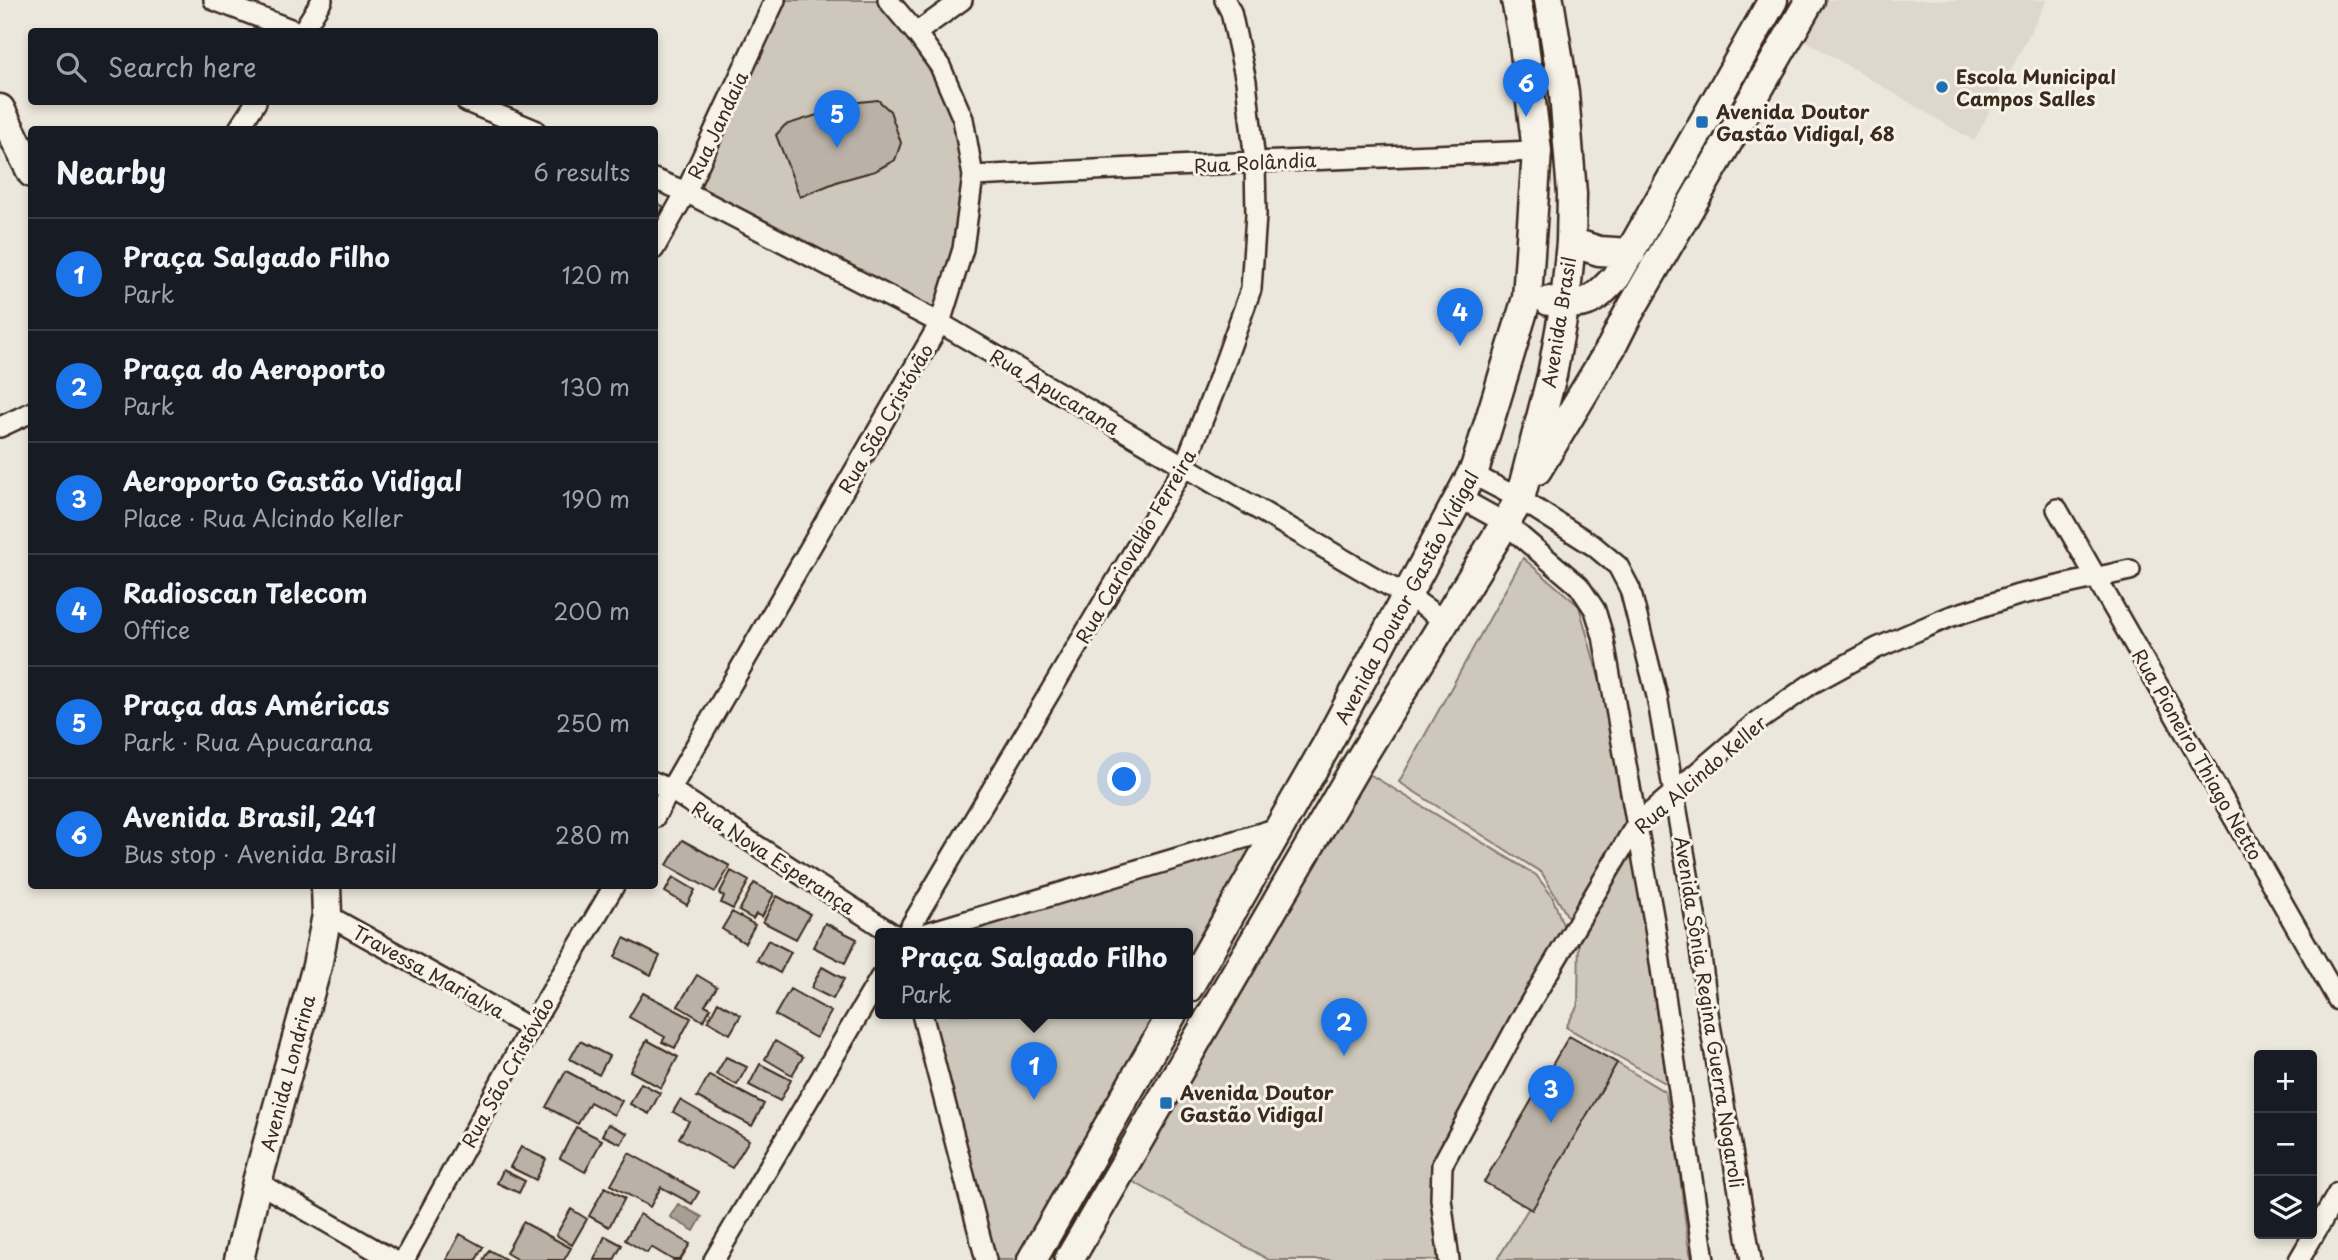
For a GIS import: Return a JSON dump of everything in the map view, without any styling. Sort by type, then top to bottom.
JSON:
[{"type":"main road","name":"Avenida Brasil","points":[[1516,0],[1523,36],[1536,151],[1527,298]]},
{"type":"main road","name":"Avenida Brasil","points":[[1446,622],[1520,499],[1552,375],[1565,303],[1572,194],[1565,106],[1549,0]]},
{"type":"main road","points":[[1527,298],[1584,303],[1597,297],[1616,277],[1773,0]]},
{"type":"main road","points":[[1520,499],[1612,345],[1810,0]]},
{"type":"main road","points":[[0,109],[28,165]]},
{"type":"main road","points":[[1571,242],[1599,251],[1631,253]]},
{"type":"main road","points":[[1597,297],[1627,316]]},
{"type":"main road","name":"Avenida Doutor Gastão Vidigal","points":[[1193,979],[1408,598],[1466,486],[1527,298]]},
{"type":"main road","name":"Avenida Doutor Gastão Vidigal","points":[[1069,1260],[1356,766],[1446,622]]},
{"type":"main road","name":"Avenida Londrina","points":[[239,1260],[257,1182],[317,966],[327,915],[326,889]]},
{"type":"main road","points":[[1032,1260],[1169,1019]]},
{"type":"street","points":[[214,0],[289,28]]},
{"type":"street","points":[[303,28],[321,0]]},
{"type":"street","name":"Rua Jandaia","points":[[658,242],[686,192],[775,0]]},
{"type":"street","name":"Rua São Cristóvão","points":[[658,804],[663,786],[940,323],[963,248],[973,176],[963,119],[940,66],[888,0]]},
{"type":"street","points":[[916,33],[962,0]]},
{"type":"street","name":"Rua Cariovaldo Ferreira","points":[[910,928],[1184,467],[1251,289],[1256,215],[1255,162],[1246,81],[1231,12],[1225,0]]},
{"type":"street","points":[[241,126],[254,105]]},
{"type":"street","points":[[474,105],[525,126]]},
{"type":"street","name":"Rua Rolândia","points":[[973,176],[1536,151]]},
{"type":"street","name":"Rua Apucarana","points":[[658,181],[686,192],[940,323],[1446,622]]},
{"type":"street","points":[[0,427],[28,414]]},
{"type":"street","points":[[1466,486],[1579,586],[1595,610],[1603,636],[1654,921],[1704,1260]]},
{"type":"street","name":"Avenida Sônia Regina Guerra Nogaroli","points":[[1466,486],[1520,499],[1594,546],[1618,566],[1630,589],[1657,696],[1751,1260]]},
{"type":"street","name":"Rua Pioneiro Thiago Netto","points":[[2057,509],[2338,1000]]},
{"type":"street","name":"Rua Alcindo Keller","points":[[1449,1260],[1441,1199],[1442,1165],[1524,1013],[1636,825],[1754,724],[1811,684],[1877,648],[1949,617],[2018,595],[2130,570]]},
{"type":"street","name":"Rua Nova Esperança","points":[[663,786],[884,928]]},
{"type":"street","points":[[943,928],[1281,827]]},
{"type":"street","name":"Rua São Cristóvão","points":[[404,1260],[530,1028],[612,889]]},
{"type":"street","name":"Travessa Marialva","points":[[327,915],[530,1028]]},
{"type":"street","points":[[714,1260],[875,986]]},
{"type":"street","points":[[923,1019],[986,1260]]},
{"type":"street","points":[[257,1182],[393,1260]]},
{"type":"street","points":[[2299,1260],[2338,1193]]},
{"type":"shaded area","points":[[775,0],[888,0],[940,66],[973,176],[940,321],[686,192]]},
{"type":"shaded area","name":"Escola Municipal Campos Salles","points":[[1810,0],[2047,0],[1974,141],[1791,32]]},
{"type":"shaded area","points":[[1523,558],[1579,606],[1605,700],[1636,872],[1667,1084],[1566,1027],[1578,1005],[1579,936],[1542,873],[1399,782]]},
{"type":"shaded area","points":[[1356,766],[1536,875],[1552,896],[1568,938],[1442,1165],[1449,1260],[1269,1260],[1120,1174]]},
{"type":"shaded area","points":[[1281,827],[1193,980],[1193,928],[943,928]]},
{"type":"shaded area","points":[[923,1019],[1171,1019],[1032,1260],[986,1260]]},
{"type":"shaded area","points":[[1617,1063],[1665,1092],[1675,1132],[1692,1260],[1497,1260]]},
{"type":"shaded area","points":[[678,1204],[702,1217],[694,1231],[670,1217]]},
{"type":"building","points":[[878,100],[890,111],[901,143],[895,160],[875,171],[839,181],[800,197],[776,135],[785,125],[859,102]]},
{"type":"building","points":[[658,203],[664,207],[658,216]]},
{"type":"building","points":[[682,840],[730,866],[715,892],[667,865]]},
{"type":"building","points":[[731,871],[749,881],[733,909],[721,903],[724,896],[719,894]]},
{"type":"building","points":[[673,877],[695,890],[687,905],[665,892]]},
{"type":"building","points":[[754,883],[774,894],[762,917],[756,914],[753,919],[739,911]]},
{"type":"building","points":[[777,896],[810,914],[796,939],[763,922]]},
{"type":"building","points":[[732,912],[755,925],[745,943],[722,929]]},
{"type":"building","points":[[825,923],[857,939],[845,963],[813,947]]},
{"type":"building","points":[[624,938],[660,956],[651,975],[615,957]]},
{"type":"building","points":[[768,940],[791,952],[780,973],[757,960]]},
{"type":"building","points":[[822,967],[844,979],[833,999],[811,988]]},
{"type":"building","points":[[697,975],[717,987],[705,1005],[711,1008],[703,1021],[678,1006]]},
{"type":"building","points":[[790,989],[831,1012],[816,1038],[775,1015]]},
{"type":"building","points":[[643,993],[691,1018],[675,1048],[662,1042],[665,1037],[629,1017]]},
{"type":"building","points":[[718,1002],[741,1015],[730,1034],[708,1021]]},
{"type":"building","points":[[1569,1036],[1617,1063],[1532,1210],[1484,1182]]},
{"type":"building","points":[[647,1040],[678,1057],[661,1088],[630,1071]]},
{"type":"building","points":[[580,1041],[609,1056],[599,1075],[570,1059]]},
{"type":"building","points":[[775,1041],[803,1057],[792,1075],[765,1059]]},
{"type":"building","points":[[726,1057],[747,1067],[737,1085],[716,1074]]},
{"type":"building","points":[[760,1064],[791,1080],[780,1101],[749,1085]]},
{"type":"building","points":[[566,1071],[622,1101],[614,1115],[590,1102],[578,1124],[546,1107]]},
{"type":"building","points":[[709,1075],[764,1104],[752,1126],[697,1097]]},
{"type":"building","points":[[641,1083],[660,1093],[649,1114],[630,1104]]},
{"type":"building","points":[[680,1100],[749,1140],[732,1168],[679,1138],[689,1121],[673,1112]]},
{"type":"building","points":[[608,1124],[627,1133],[621,1144],[602,1135]]},
{"type":"building","points":[[576,1127],[602,1140],[585,1172],[560,1158]]},
{"type":"building","points":[[521,1147],[546,1159],[536,1180],[510,1167]]},
{"type":"building","points":[[629,1153],[699,1192],[692,1204],[661,1187],[650,1207],[611,1185]]},
{"type":"building","points":[[503,1170],[525,1181],[519,1193],[497,1183]]},
{"type":"building","points":[[605,1187],[625,1198],[609,1227],[589,1216]]},
{"type":"building","points":[[571,1209],[587,1219],[572,1245],[556,1235]]},
{"type":"building","points":[[640,1214],[690,1244],[680,1260],[673,1260],[651,1247],[647,1253],[625,1240]]},
{"type":"building","points":[[523,1222],[571,1248],[564,1260],[518,1260],[506,1253]]},
{"type":"building","points":[[460,1234],[483,1247],[476,1260],[446,1260]]},
{"type":"building","points":[[605,1236],[622,1245],[614,1260],[594,1260]]},
{"type":"building","points":[[489,1250],[507,1260],[483,1260]]},
{"type":"place","name":"Escola Municipal Campos Salles","points":[[1942,87]]},
{"type":"place","name":"Avenida Brasil, 241","points":[[1526,117]]},
{"type":"place","name":"Avenida Doutor Gastão Vidigal, 68","points":[[1702,122]]},
{"type":"place","name":"Praça das Américas","points":[[837,148]]},
{"type":"place","name":"Radioscan Telecom","points":[[1460,346]]},
{"type":"place","name":"Praça do Aeroporto","points":[[1344,1056]]},
{"type":"place","name":"Praça Salgado Filho","points":[[1034,1100]]},
{"type":"place","name":"Avenida Doutor Gastão Vidigal","points":[[1166,1103]]},
{"type":"place","name":"Aeroporto Gastão Vidigal","points":[[1551,1123]]}]
